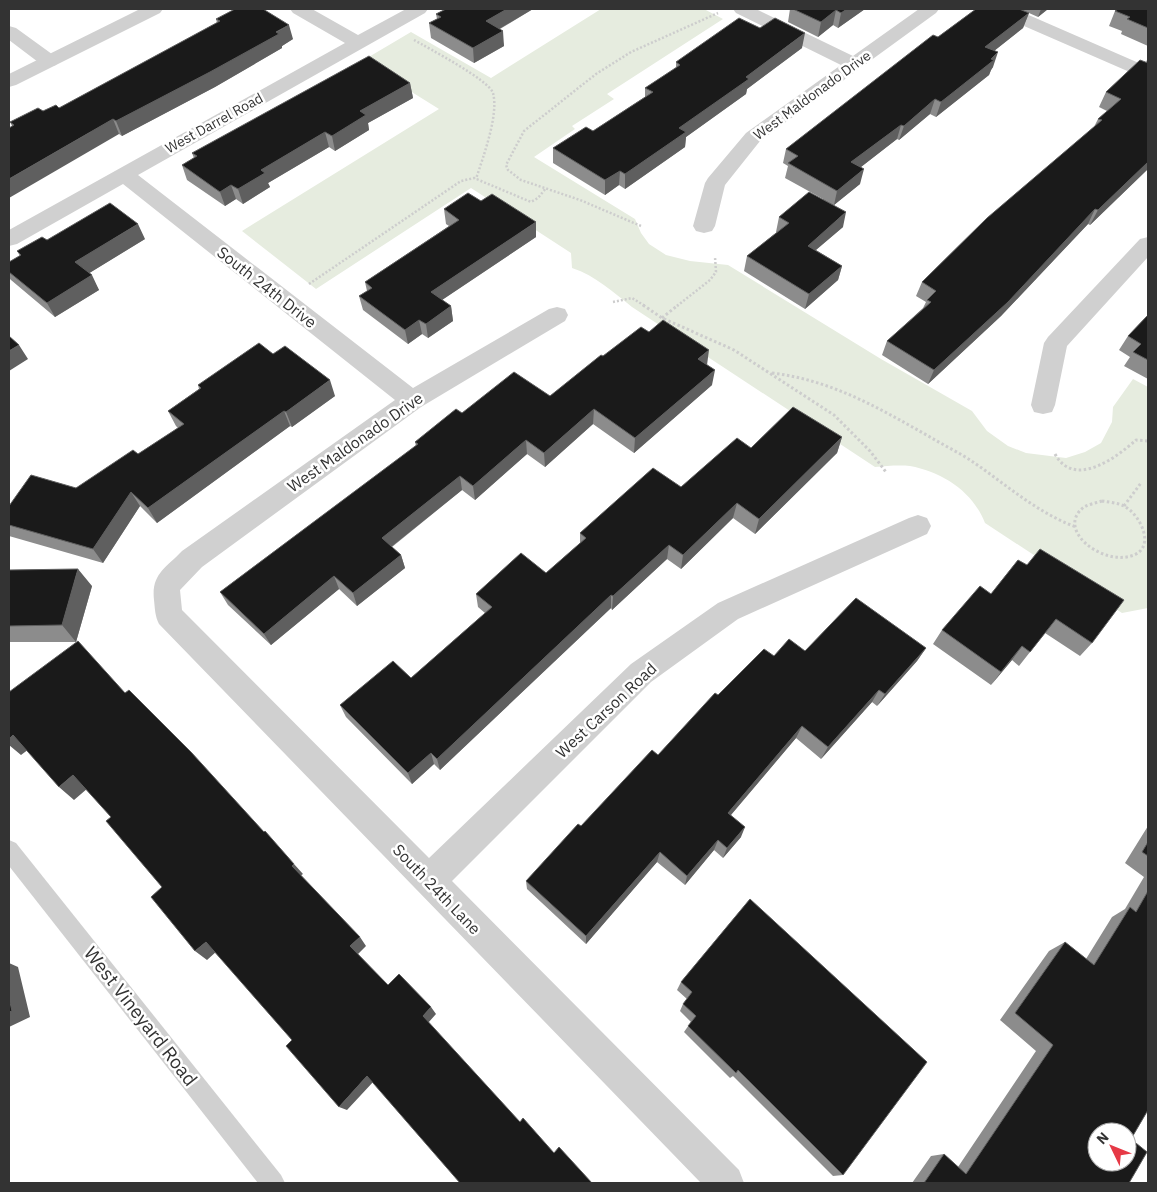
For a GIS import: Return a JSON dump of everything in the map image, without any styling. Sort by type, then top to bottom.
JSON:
[{"type":"street","points":[[9,81],[154,9]]},
{"type":"street","points":[[299,9],[358,43]]},
{"type":"street","name":"West Darrel Road","points":[[9,239],[420,9]]},
{"type":"street","points":[[742,9],[854,64]]},
{"type":"street","name":"West Maldonado Drive","points":[[704,226],[715,183],[753,138],[930,9]]},
{"type":"street","points":[[1000,9],[1148,74]]},
{"type":"street","points":[[9,32],[48,61]]},
{"type":"street","name":"South 24th Drive","points":[[123,174],[412,400]]},
{"type":"street","points":[[1043,405],[1056,343],[1148,244]]},
{"type":"street","name":"West Maldonado Drive","points":[[166,586],[192,559],[412,400],[557,315]]},
{"type":"street","name":"West Carson Road","points":[[429,881],[641,674],[728,611],[918,526]]},
{"type":"street","name":"South 24th Lane","points":[[166,586],[169,615],[726,1183]]},
{"type":"lane","name":"West Vineyard Road","points":[[9,850],[272,1183]]},
{"type":"path","points":[[640,226],[580,200],[521,180],[508,170],[506,165],[524,131],[596,74],[631,52],[722,11]]},
{"type":"path","points":[[394,23],[409,37],[480,79],[488,85],[493,93],[486,146],[476,179]]},
{"type":"path","points":[[306,286],[461,181],[476,179],[531,202],[538,198],[546,188]]},
{"type":"path","points":[[662,318],[710,280],[716,272],[716,257]]},
{"type":"path","points":[[613,302],[632,298],[662,318],[734,350],[772,373],[834,416],[870,451],[886,472]]},
{"type":"path","points":[[772,373],[791,374],[836,387],[885,411],[979,466],[1054,519],[1076,528]]},
{"type":"path","points":[[1056,454],[1058,461],[1069,468],[1091,468],[1103,465],[1136,440],[1148,441]]},
{"type":"path","points":[[1124,506],[1142,483]]},
{"type":"path","points":[[1102,501],[1124,506],[1134,513],[1146,530],[1148,539],[1145,547],[1138,554],[1117,559],[1104,556],[1092,550],[1083,542],[1076,528],[1077,514],[1083,506],[1091,502],[1102,501]]},
{"type":"shaded area","points":[[601,9],[704,9],[723,19],[607,94],[614,99],[572,126],[575,129],[534,157],[635,219],[641,233],[649,244],[666,255],[690,261],[728,265],[881,359],[972,411],[987,431],[1008,446],[1026,453],[1066,458],[1085,452],[1101,443],[1112,422],[1113,407],[1133,379],[1148,387],[1148,608],[1122,613],[985,523],[980,512],[965,493],[945,478],[910,466],[875,467],[632,307],[597,280],[572,268],[571,253],[471,188],[316,289],[242,231],[439,109],[362,61],[411,32],[491,78]]},
{"type":"building","points":[[235,9],[263,9],[289,25],[276,32],[279,34],[210,72],[116,121],[113,119],[9,179],[9,128],[14,125],[10,122],[38,108],[43,111],[56,105],[59,108],[220,21],[216,19]]},
{"type":"building","points":[[446,9],[507,9],[486,21],[503,31],[473,48],[429,23],[441,17],[436,14]]},
{"type":"building","points":[[793,9],[847,9],[841,13],[836,10],[821,22]]},
{"type":"building","points":[[976,9],[1019,9],[1029,13],[985,47],[998,52],[991,59],[994,60],[941,102],[935,99],[904,126],[901,125],[851,162],[864,169],[837,191],[788,163],[798,156],[786,149],[933,35],[938,37]]},
{"type":"building","points":[[1118,9],[1148,9],[1148,28],[1127,19],[1130,17],[1115,11]]},
{"type":"building","points":[[739,18],[760,28],[775,18],[805,33],[746,77],[749,79],[679,128],[686,132],[625,174],[620,171],[605,180],[553,148],[586,127],[593,131],[653,92],[645,88],[680,65],[676,62]]},
{"type":"building","points":[[369,56],[410,83],[360,111],[366,115],[332,136],[325,132],[261,170],[265,173],[238,189],[231,185],[220,192],[182,165],[197,156],[192,153]]},
{"type":"building","points":[[1140,60],[1148,63],[1148,162],[1098,210],[1095,209],[1008,302],[934,370],[887,341],[931,302],[927,300],[936,291],[922,282],[987,218],[1102,120],[1098,119],[1121,99],[1106,92]]},
{"type":"building","points":[[809,192],[846,212],[808,246],[842,266],[809,294],[747,256],[789,223],[779,217]]},
{"type":"building","points":[[468,193],[481,201],[492,194],[536,222],[431,292],[451,306],[426,324],[419,320],[405,330],[359,296],[372,288],[365,282],[459,220],[444,209]]},
{"type":"building","points":[[110,203],[138,224],[75,262],[92,275],[47,303],[9,272],[9,262],[21,255],[17,251],[42,237],[47,240]]},
{"type":"building","points":[[1148,315],[1148,360],[1133,352],[1141,344],[1128,336]]},
{"type":"building","points":[[663,320],[709,350],[698,359],[715,370],[635,438],[594,409],[544,453],[526,440],[473,486],[460,476],[382,538],[401,555],[353,593],[334,576],[264,634],[220,592],[418,444],[415,442],[456,409],[462,413],[514,372],[550,396],[601,355],[603,356],[641,327],[649,332]]},
{"type":"building","points":[[9,336],[19,345],[9,351]]},
{"type":"building","points":[[259,343],[273,354],[285,346],[330,380],[148,508],[131,492],[93,549],[9,525],[9,506],[31,475],[76,488],[133,450],[138,454],[184,424],[168,411],[201,388],[198,385]]},
{"type":"building","points":[[793,407],[842,437],[759,519],[737,503],[683,555],[669,545],[613,596],[611,595],[437,759],[431,753],[408,773],[340,705],[393,661],[411,678],[492,607],[476,594],[521,553],[546,573],[586,538],[580,533],[653,468],[681,487],[737,438],[751,448]]},
{"type":"building","points":[[1040,549],[1124,600],[1092,643],[1056,619],[1030,652],[1022,646],[1001,672],[942,630],[980,586],[991,594],[1018,560],[1027,565]]},
{"type":"building","points":[[78,569],[62,625],[9,626],[9,570]]},
{"type":"building","points":[[856,598],[926,648],[885,694],[879,690],[828,747],[802,726],[728,813],[745,827],[727,848],[718,840],[687,876],[660,852],[586,936],[526,881],[578,824],[581,826],[652,750],[658,755],[715,693],[718,695],[764,649],[774,656],[789,639],[805,651]]},
{"type":"building","points":[[78,641],[125,693],[129,690],[191,752],[265,831],[294,864],[292,866],[360,937],[350,946],[388,985],[399,974],[431,1007],[423,1016],[520,1122],[523,1118],[554,1153],[559,1147],[592,1183],[460,1183],[367,1076],[339,1107],[286,1046],[292,1040],[206,942],[195,951],[151,897],[162,887],[106,821],[111,817],[73,775],[59,787],[13,735],[9,739],[9,692]]},
{"type":"building","points":[[1148,842],[1148,856],[1142,852]]},
{"type":"building","points":[[1148,891],[1148,1110],[1137,1129],[1137,1122],[1087,1122],[1087,1172],[1135,1172],[1129,1183],[924,1183],[944,1154],[966,1174],[1053,1045],[1015,1013],[1065,942],[1094,965],[1130,907],[1136,912]]},
{"type":"building","points":[[750,899],[927,1062],[843,1175],[738,1070],[736,1073],[688,1026],[696,1016],[683,1004],[692,992],[681,982]]},
{"type":"building","points":[[9,998],[12,1011],[9,1012]]},
{"type":"building","points":[[1137,1144],[1147,1152],[1137,1169]]}]
